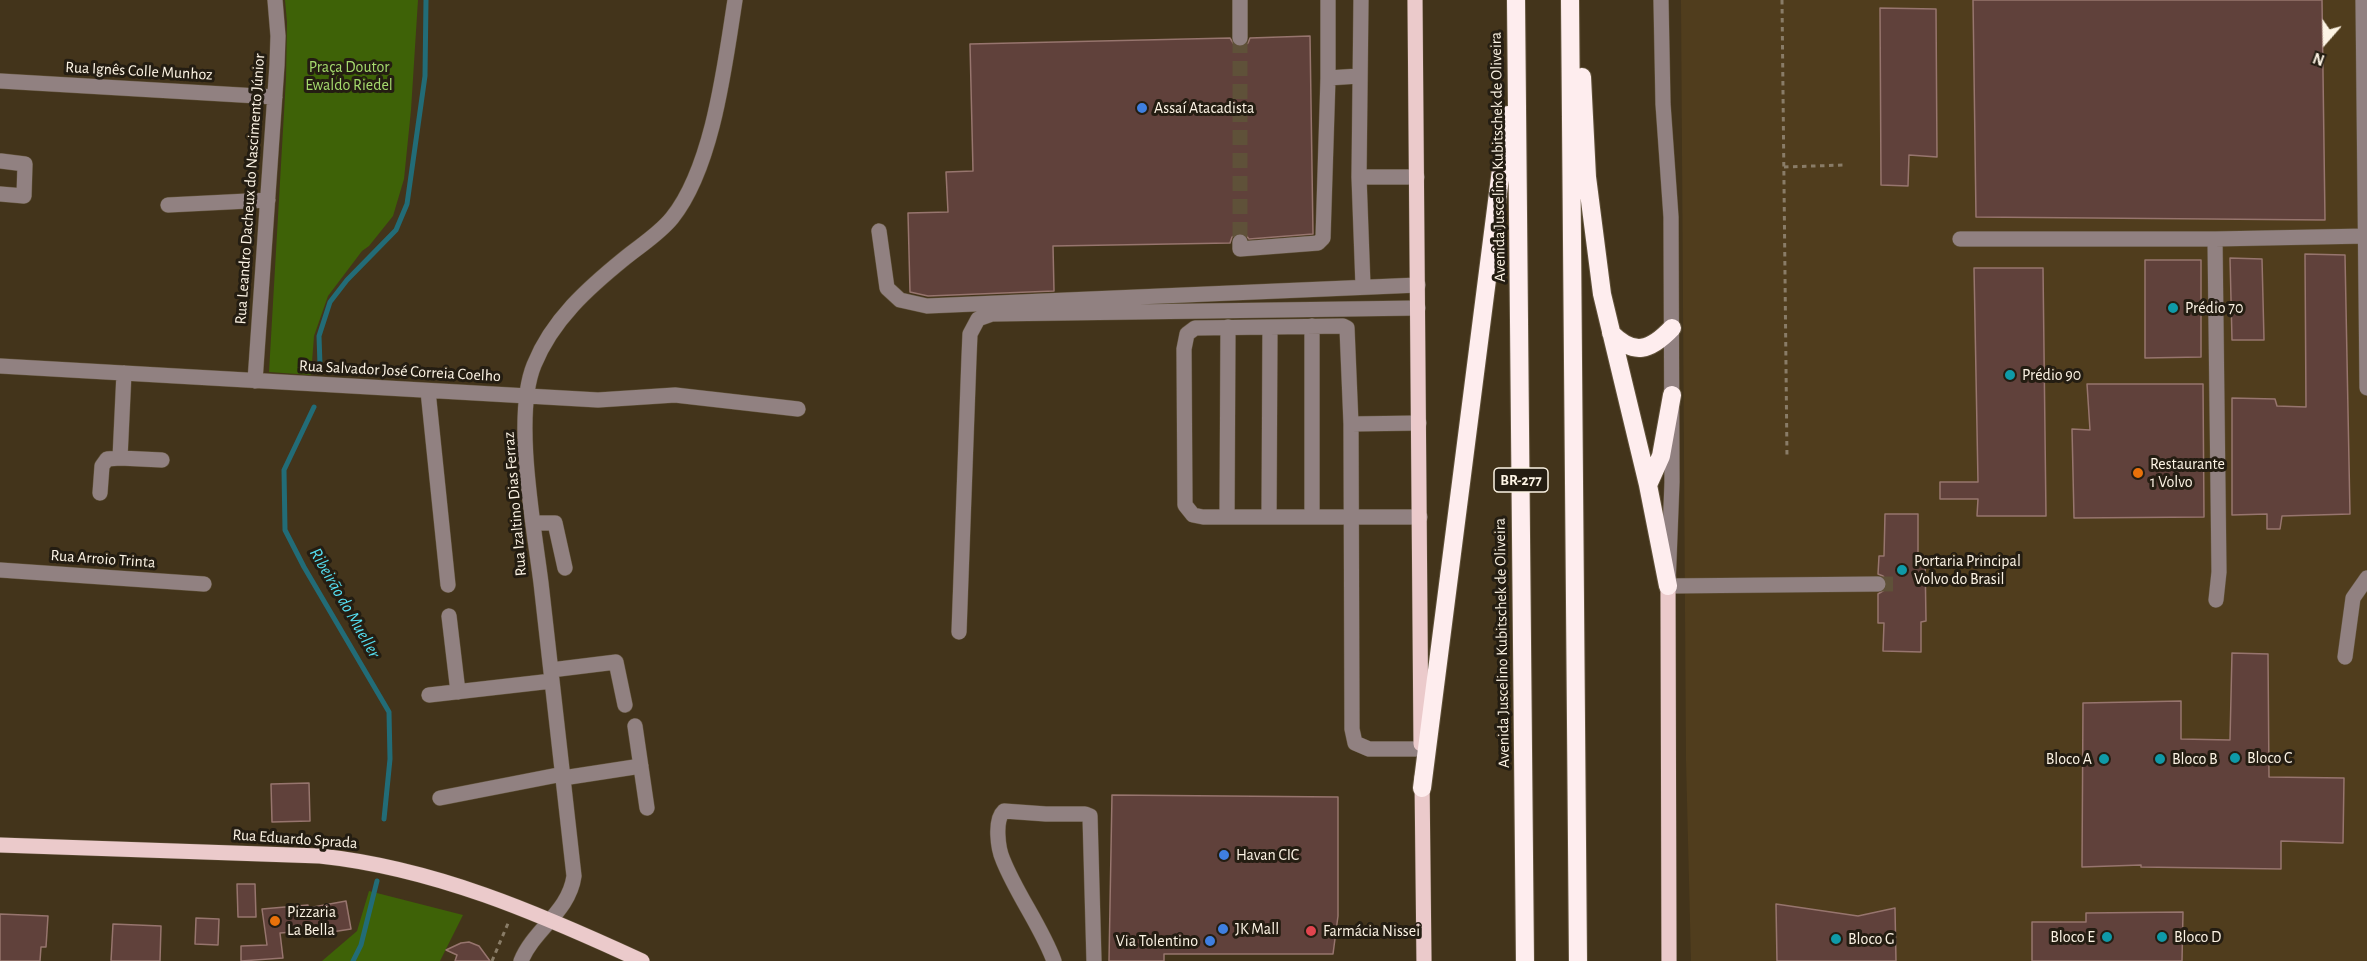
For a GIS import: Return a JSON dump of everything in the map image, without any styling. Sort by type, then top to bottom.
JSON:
[{"type":"highway","name":"Avenida Juscelino Kubitschek de Oliveira","points":[[1516,0],[1525,961]]},
{"type":"highway","points":[[1570,0],[1578,961]]},
{"type":"highway","points":[[1580,0],[1587,177],[1596,259],[1611,333],[1648,485],[1668,586]]},
{"type":"highway","points":[[1422,788],[1517,47]]},
{"type":"highway","points":[[1611,333],[1622,344],[1635,348],[1649,346],[1661,340],[1672,328]]},
{"type":"highway","points":[[1648,485],[1661,456],[1672,395]]},
{"type":"main road","points":[[1415,0],[1424,961]]},
{"type":"main road","points":[[1668,586],[1669,961]]},
{"type":"main road","name":"Rua Eduardo Sprada","points":[[0,845],[320,856],[355,860],[428,875],[515,905],[642,961]]},
{"type":"street","name":"Rua Leandro Dacheux do Nascimento Júnior","points":[[255,381],[275,97],[278,36],[275,0]]},
{"type":"street","points":[[1240,0],[1240,38]]},
{"type":"street","points":[[1240,246],[1318,243],[1323,238],[1328,0]]},
{"type":"street","points":[[1361,0],[1359,177],[1363,286]]},
{"type":"street","points":[[1660,0],[1663,104],[1671,217],[1672,482],[1668,586],[1878,584]]},
{"type":"street","points":[[2363,0],[2367,388]]},
{"type":"street","name":"Rua Izaltino Dias Ferraz","points":[[521,961],[530,943],[550,921],[572,890],[574,876],[528,469],[526,396],[532,368],[557,323],[592,285],[658,232],[680,207],[704,152],[719,90],[733,5]]},
{"type":"street","points":[[1328,78],[1359,76]]},
{"type":"street","name":"Rua Ignês Colle Munhoz","points":[[0,81],[275,97]]},
{"type":"street","points":[[0,194],[24,196],[25,164],[1,161]]},
{"type":"street","points":[[1359,177],[1417,177]]},
{"type":"street","points":[[168,205],[268,200]]},
{"type":"street","points":[[879,231],[887,288],[900,300],[927,306],[1418,285]]},
{"type":"street","points":[[1960,239],[2215,239],[2366,236]]},
{"type":"street","points":[[2215,239],[2219,572],[2216,600]]},
{"type":"street","points":[[959,632],[970,334],[978,319],[992,314],[1418,308]]},
{"type":"street","points":[[1312,326],[1312,517]]},
{"type":"street","points":[[1420,517],[1352,517],[1227,517],[1193,515],[1185,505],[1184,349],[1187,334],[1195,328],[1312,326],[1347,328],[1349,332],[1351,424],[1352,517],[1352,729],[1356,743],[1369,748],[1421,749]]},
{"type":"street","points":[[1227,517],[1228,327]]},
{"type":"street","points":[[1269,517],[1270,327]]},
{"type":"street","name":"Rua Salvador José Correia Coelho","points":[[0,366],[598,400],[675,395],[798,409]]},
{"type":"street","points":[[120,458],[124,373]]},
{"type":"street","points":[[428,391],[448,585]]},
{"type":"street","points":[[1351,424],[1419,423]]},
{"type":"street","points":[[100,493],[102,466],[107,459],[162,459]]},
{"type":"street","points":[[534,523],[555,523],[565,568]]},
{"type":"street","name":"Rua Arroio Trinta","points":[[0,570],[204,584]]},
{"type":"street","points":[[2345,657],[2353,598],[2367,578]]},
{"type":"street","points":[[449,615],[458,692]]},
{"type":"street","points":[[429,695],[458,692],[616,662],[625,705]]},
{"type":"street","points":[[635,726],[647,808]]},
{"type":"street","points":[[440,798],[563,776],[641,766]]},
{"type":"street","points":[[1054,961],[1048,943],[1002,859],[999,817],[1004,811],[1090,816],[1094,961]]},
{"type":"path","points":[[1782,0],[1787,458]]},
{"type":"path","points":[[1784,167],[1844,165]]},
{"type":"path","points":[[492,961],[515,905]]},
{"type":"shaded area","points":[[1681,0],[2367,0],[2367,961],[1691,961],[1686,760]]},
{"type":"green space","name":"Praça Doutor Ewaldo Riedel","points":[[285,0],[418,0],[404,179],[393,216],[369,246],[362,251],[328,296],[314,336],[311,375],[269,372],[286,78]]},
{"type":"green space","points":[[369,891],[463,915],[440,961],[322,961],[357,931]]},
{"type":"building","points":[[1973,0],[2322,0],[2325,220],[1976,217]]},
{"type":"building","points":[[1880,8],[1936,9],[1937,157],[1909,155],[1908,186],[1881,185]]},
{"type":"building","name":"Assaí Atacadista","points":[[1310,36],[1313,234],[1249,239],[1245,234],[1239,232],[1232,237],[1230,243],[1053,246],[1054,291],[928,296],[910,292],[908,213],[948,212],[946,172],[973,171],[970,44],[1230,38],[1235,46],[1241,48],[1248,43],[1250,38]]},
{"type":"building","points":[[2305,254],[2345,255],[2350,514],[2282,516],[2280,529],[2267,529],[2267,514],[2232,515],[2232,398],[2275,399],[2277,406],[2306,407]]},
{"type":"building","points":[[2230,258],[2262,259],[2264,340],[2232,340]]},
{"type":"building","name":"Prédio 70","points":[[2145,260],[2201,260],[2201,357],[2145,358]]},
{"type":"building","name":"Prédio 90","points":[[1974,268],[2043,268],[2046,516],[1977,516],[1978,499],[1940,499],[1940,482],[1978,482]]},
{"type":"building","name":"Restaurante 1 Volvo","points":[[2087,384],[2203,384],[2204,517],[2074,518],[2072,429],[2090,430]]},
{"type":"building","name":"Portaria Principal Volvo do Brasil","points":[[1885,514],[1918,514],[1918,555],[1925,556],[1926,621],[1921,622],[1921,652],[1883,651],[1884,623],[1878,623],[1878,594],[1886,589],[1888,583],[1883,576],[1878,574],[1879,556],[1884,556]]},
{"type":"building","points":[[2232,653],[2268,654],[2269,777],[2344,778],[2343,843],[2281,841],[2281,869],[2141,867],[2141,865],[2082,867],[2083,703],[2181,701],[2181,739],[2230,740]]},
{"type":"building","points":[[309,783],[310,821],[272,822],[271,784]]},
{"type":"building","name":"Havan CIC","points":[[1112,795],[1338,797],[1338,916],[1333,954],[1164,954],[1164,961],[1109,961]]},
{"type":"building","points":[[237,884],[255,884],[256,917],[238,917]]},
{"type":"building","points":[[346,901],[351,929],[319,934],[319,930],[280,933],[283,958],[241,961],[241,946],[267,945],[262,909],[308,905],[308,908]]},
{"type":"building","name":"Bloco G","points":[[1776,904],[1858,916],[1895,908],[1896,961],[1777,961]]},
{"type":"building","points":[[2183,912],[2182,961],[2032,961],[2032,922],[2086,922],[2086,913]]},
{"type":"building","points":[[0,914],[48,916],[46,947],[41,947],[40,961],[0,961]]},
{"type":"building","points":[[196,918],[219,919],[218,945],[195,944]]},
{"type":"building","points":[[113,924],[161,926],[160,961],[111,961]]},
{"type":"building","points":[[469,942],[479,946],[490,961],[455,961],[457,955],[446,950]]},
{"type":"waterway","name":"Ribeirão do Mueller","points":[[320,365],[319,336],[330,302],[347,280],[396,230],[407,204],[425,76],[426,0]]},
{"type":"waterway","name":"Ribeirão do Mueller","points":[[314,407],[284,470],[285,530],[304,567],[389,712],[390,759],[384,819]]},
{"type":"waterway","name":"Ribeirão do Mueller","points":[[353,961],[361,945],[377,881]]},
{"type":"tunnel","points":[[1240,38],[1240,242]]},
{"type":"tunnel","points":[[1878,584],[1898,584]]},
{"type":"place","name":"Assaí Atacadista","points":[[1142,108]]},
{"type":"place","name":"Prédio 70","points":[[2173,308]]},
{"type":"place","name":"Prédio 90","points":[[2010,375]]},
{"type":"place","name":"Restaurante 1 Volvo","points":[[2138,473]]},
{"type":"place","name":"Portaria Principal Volvo do Brasil","points":[[1902,570]]},
{"type":"place","name":"Bloco C","points":[[2235,758]]},
{"type":"place","name":"Bloco A","points":[[2104,759]]},
{"type":"place","name":"Bloco B","points":[[2160,759]]},
{"type":"place","name":"Havan CIC","points":[[1224,855]]},
{"type":"place","name":"Pizzaria La Bella","points":[[275,921]]},
{"type":"place","name":"JK Mall","points":[[1223,929]]},
{"type":"place","name":"Farmácia Nissei","points":[[1311,931]]},
{"type":"place","name":"Bloco E","points":[[2107,937]]},
{"type":"place","name":"Bloco D","points":[[2162,937]]},
{"type":"place","name":"Bloco G","points":[[1836,939]]},
{"type":"place","name":"Via Tolentino","points":[[1210,941]]}]
